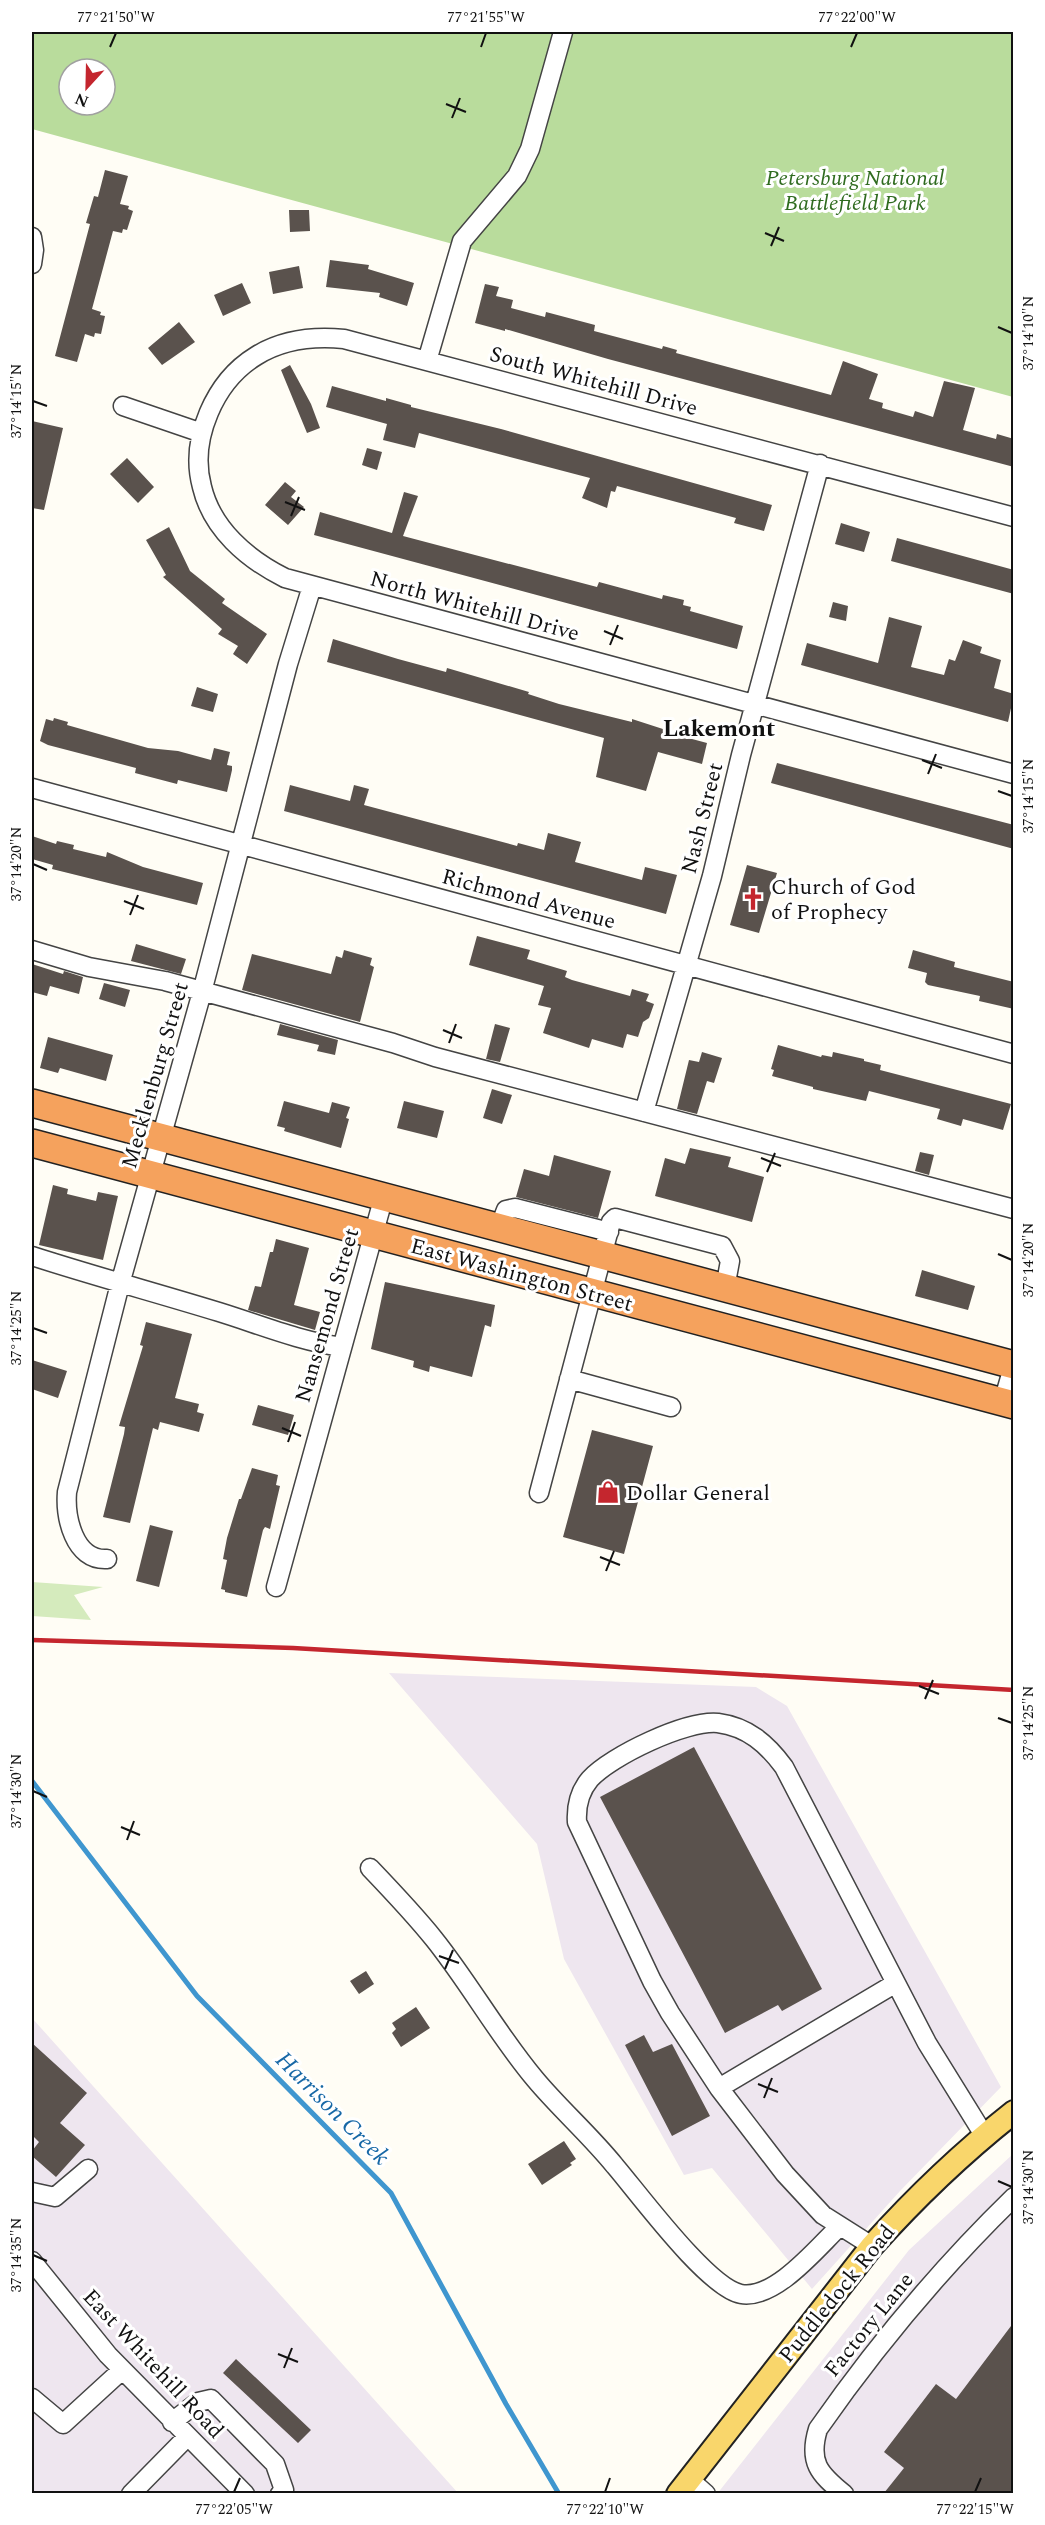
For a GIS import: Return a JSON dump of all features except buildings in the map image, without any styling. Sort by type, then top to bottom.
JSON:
[{"type":"highway","name":"East Washington Street","points":[[32,1103],[500,1228],[606,1244],[725,1288],[1013,1364]]},
{"type":"highway","name":"East Washington Street","points":[[32,1143],[1008,1403]]},
{"type":"main road","name":"Puddledock Road","points":[[683,2486],[872,2246],[904,2210],[984,2135],[1014,2112]]},
{"type":"street","points":[[427,361],[462,241],[517,176],[530,149],[563,32]]},
{"type":"street","points":[[32,237],[34,250],[32,264]]},
{"type":"street","name":"South Whitehill Drive","points":[[202,433],[209,412],[223,388],[236,371],[256,355],[280,344],[321,337],[344,339],[1014,517]]},
{"type":"street","points":[[123,406],[202,433]]},
{"type":"street","name":"North Whitehill Drive","points":[[202,433],[199,457],[202,489],[212,513],[226,534],[260,565],[285,578],[1014,774]]},
{"type":"street","name":"Nash Street","points":[[644,1112],[712,876],[754,705],[820,464]]},
{"type":"street","name":"Mecklenburg Street","points":[[107,1559],[97,1560],[89,1556],[77,1540],[69,1524],[66,1507],[67,1492],[120,1284],[202,992],[288,664],[312,586]]},
{"type":"street","name":"Richmond Avenue","points":[[32,788],[1014,1054]]},
{"type":"street","points":[[32,950],[89,967],[165,981],[644,1112],[1014,1209]]},
{"type":"street","name":"Nansemond Street","points":[[276,1587],[384,1196]]},
{"type":"street","points":[[539,1493],[611,1222],[615,1218],[722,1246],[730,1261],[725,1288]]},
{"type":"street","points":[[32,1256],[219,1312],[295,1338],[342,1347]]},
{"type":"street","points":[[1008,1403],[1013,1364]]},
{"type":"street","points":[[569,1379],[671,1407]]},
{"type":"street","points":[[872,2246],[839,2227],[824,2215],[785,2174],[719,2088],[652,1981],[578,1822],[576,1808],[580,1795],[590,1780],[605,1765],[685,1727],[703,1723],[718,1723],[740,1728],[760,1739],[784,1767],[927,2043],[984,2135]]},
{"type":"street","points":[[370,1868],[435,1940],[504,2040],[536,2080],[610,2159],[703,2267],[728,2289],[740,2294],[754,2295],[769,2290],[799,2266],[839,2227]]},
{"type":"street","points":[[719,2088],[896,1983]]},
{"type":"street","points":[[32,2192],[56,2197],[88,2169]]},
{"type":"street","name":"Factory Lane","points":[[844,2493],[817,2468],[813,2443],[818,2429],[893,2330],[963,2247],[1014,2197]]},
{"type":"street","name":"East Whitehill Road","points":[[32,2261],[122,2370],[244,2493]]},
{"type":"street","points":[[32,2398],[63,2424],[122,2370]]},
{"type":"street","points":[[172,2421],[198,2402],[211,2399],[275,2464],[284,2490],[280,2493]]},
{"type":"street","points":[[131,2493],[187,2437]]},
{"type":"street","points":[[683,2486],[706,2493]]},
{"type":"shaded area","points":[[389,1673],[756,1687],[787,1706],[1001,2087],[900,2191],[812,2289],[712,2168],[684,2175],[564,1959],[537,1844]]},
{"type":"shaded area","points":[[32,2018],[458,2493],[32,2493]]},
{"type":"shaded area","points":[[1013,2154],[1013,2493],[717,2494],[909,2250]]},
{"type":"green space","name":"Petersburg National Battlefield Park","points":[[32,32],[1013,32],[1013,397],[32,129]]},
{"type":"green space","points":[[32,1582],[103,1587],[74,1595],[91,1620],[32,1616]]},
{"type":"waterway","name":"Harrison Creek","points":[[32,1781],[197,1996],[391,2193],[506,2404],[559,2494]]},
{"type":"railway","points":[[32,1640],[293,1648],[1014,1690]]},
{"type":"place","name":"Church of God of Prophecy","points":[[753,899]]},
{"type":"place","name":"Dollar General","points":[[608,1492]]},
{"type":"district","name":"Lakemont","points":[[719,728]]}]
